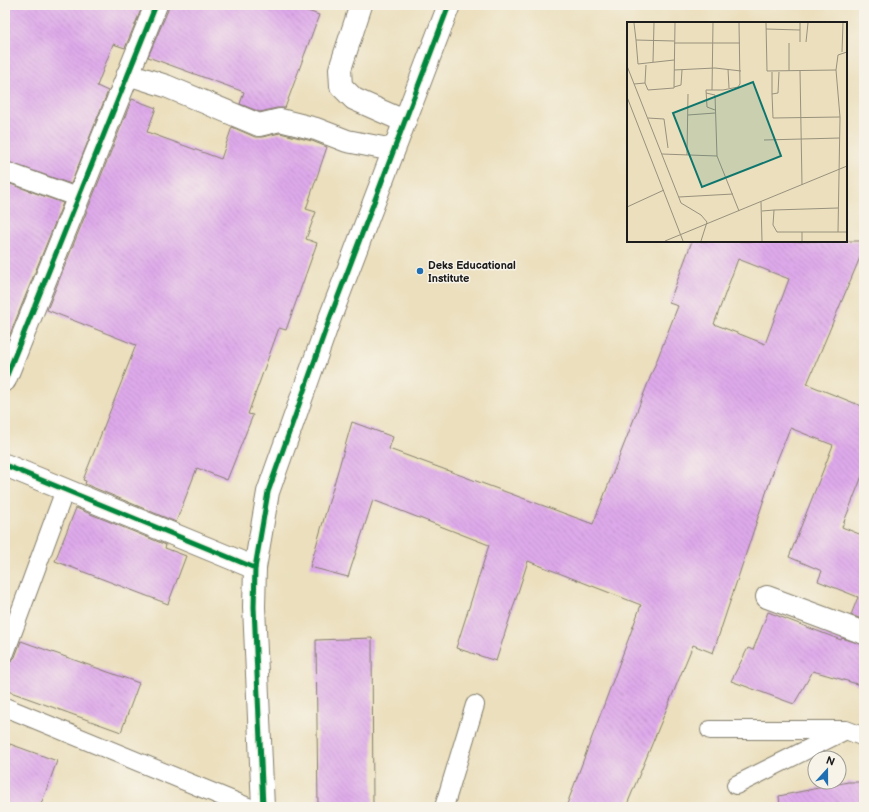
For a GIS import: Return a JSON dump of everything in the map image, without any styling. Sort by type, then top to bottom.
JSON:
[{"type":"street","points":[[5,380],[156,5]]},
{"type":"street","points":[[361,5],[340,69],[341,86],[354,98],[404,121]]},
{"type":"street","points":[[263,807],[254,607],[255,568],[268,492],[328,323],[449,5]]},
{"type":"street","points":[[128,74],[166,86],[259,125],[280,120],[316,129],[347,142],[393,150]]},
{"type":"street","points":[[5,465],[255,568]]},
{"type":"street","points":[[767,597],[864,633]]},
{"type":"lane","points":[[5,170],[79,198]]},
{"type":"lane","points":[[5,653],[65,490]]},
{"type":"lane","points":[[444,807],[475,705]]},
{"type":"lane","points":[[5,707],[248,807]]},
{"type":"lane","points":[[710,730],[846,730],[864,737]]},
{"type":"lane","points":[[736,785],[846,730]]},
{"type":"building","points":[[5,5],[143,5],[125,48],[113,44],[97,86],[108,91],[71,184],[5,161]]},
{"type":"building","points":[[168,5],[291,5],[319,15],[285,108],[277,108],[260,112],[240,104],[244,92],[148,57],[168,10]]},
{"type":"building","points":[[132,99],[156,108],[147,132],[221,159],[232,127],[255,137],[280,133],[312,141],[327,147],[306,209],[316,212],[306,239],[317,243],[286,330],[279,328],[248,414],[253,415],[227,480],[197,468],[176,522],[85,484],[86,481],[83,480],[136,345],[47,310]]},
{"type":"building","points":[[5,182],[63,203],[6,344],[5,344]]},
{"type":"building","points":[[864,241],[864,248],[807,384],[864,407],[864,471],[842,527],[864,536],[864,620],[851,615],[858,597],[818,581],[822,571],[789,557],[833,445],[790,428],[776,463],[713,653],[693,645],[626,807],[566,807],[641,605],[528,561],[496,661],[456,648],[489,545],[373,500],[348,577],[310,567],[352,422],[393,437],[389,449],[593,524],[678,306],[669,303],[692,242]],"holes":[[[738,259],[789,279],[765,344],[714,324]]]},
{"type":"building","points":[[76,508],[166,545],[165,548],[186,556],[168,604],[55,561]]},
{"type":"building","points":[[768,612],[841,640],[842,638],[864,645],[864,686],[813,671],[794,704],[731,681],[748,648],[753,650]]},
{"type":"building","points":[[372,638],[373,807],[318,807],[316,640]]},
{"type":"building","points":[[21,641],[139,683],[121,732],[5,690],[5,663],[11,661],[15,657]]},
{"type":"building","points":[[10,744],[57,761],[40,807],[5,807],[5,756]]},
{"type":"building","points":[[847,782],[864,782],[864,807],[780,807],[779,796],[809,790],[847,790]]},
{"type":"cycle path","points":[[5,380],[156,5]]},
{"type":"cycle path","points":[[263,807],[254,607],[255,568],[268,492],[328,323],[449,5]]},
{"type":"cycle path","points":[[5,465],[255,568]]},
{"type":"place","name":"Deks Educational Institute","points":[[420,271]]}]
